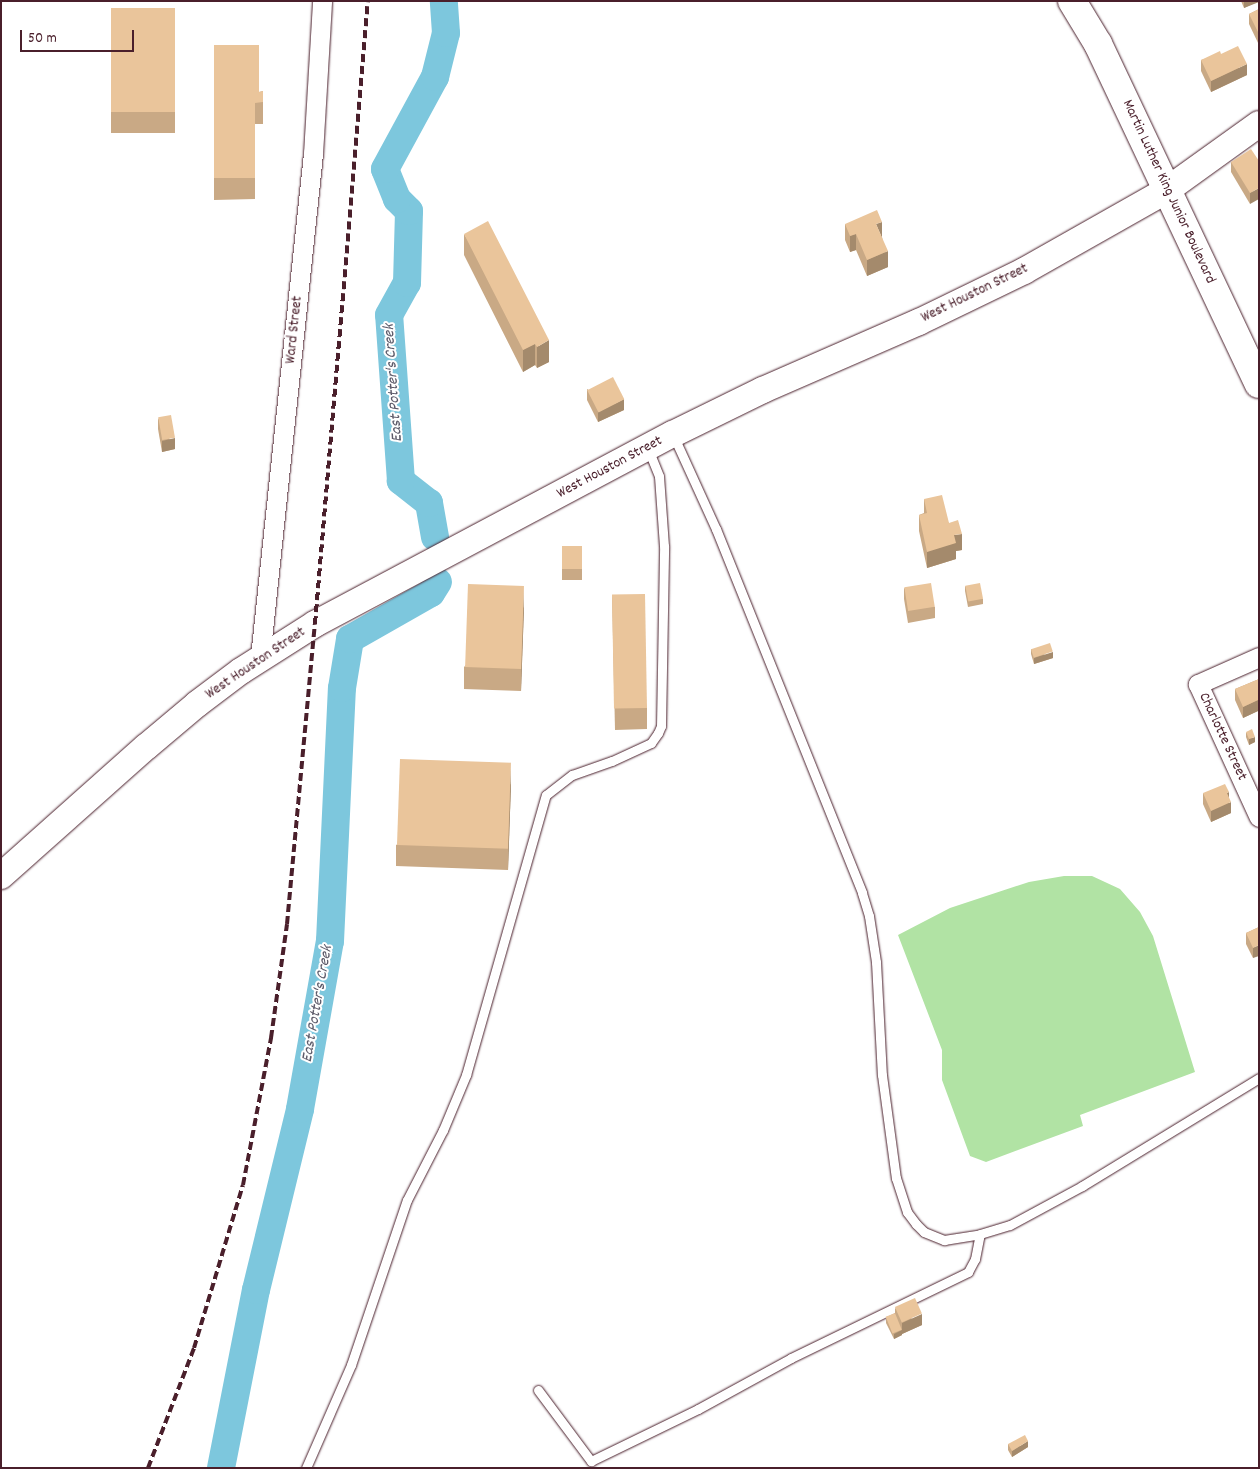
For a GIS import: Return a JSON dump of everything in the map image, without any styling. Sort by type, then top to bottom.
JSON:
[{"type":"main road","name":"Martin Luther King Junior Boulevard","points":[[1072,1],[1098,44],[1259,384]]},
{"type":"street","name":"Ward Street","points":[[260,658],[313,154],[322,1]]},
{"type":"street","name":"West Houston Street","points":[[1,876],[197,704],[260,658],[315,624],[673,434],[763,390],[919,322],[1000,283],[1167,190],[1259,124]]},
{"type":"street","name":"Charlotte Street","points":[[1259,658],[1198,684],[1259,816]]},
{"type":"lane","points":[[673,434],[716,529],[867,908],[876,962],[882,1075],[900,1195],[907,1212],[916,1224],[933,1236],[944,1240],[980,1234],[1024,1219],[1082,1186],[1259,1078]]},
{"type":"lane","points":[[306,1468],[351,1365],[407,1200],[443,1130],[466,1075],[546,795],[572,775],[612,761],[651,743],[661,726],[664,546],[659,476],[647,448]]},
{"type":"lane","points":[[538,1390],[591,1461],[698,1409],[791,1358],[968,1272],[975,1259],[980,1234]]},
{"type":"green space","points":[[1064,876],[1092,876],[1120,889],[1140,912],[1153,936],[1195,1072],[1080,1115],[1083,1126],[986,1162],[970,1156],[942,1080],[942,1050],[898,935],[950,908],[1029,882]]},
{"type":"building","points":[[111,8],[175,8],[175,112],[111,112]]},
{"type":"building","points":[[1259,9],[1259,34],[1249,14]]},
{"type":"building","points":[[214,45],[259,45],[259,92],[263,91],[263,102],[255,103],[255,178],[214,178]]},
{"type":"building","points":[[1238,46],[1247,64],[1211,81],[1201,60],[1220,51],[1221,54]]},
{"type":"building","points":[[1251,149],[1259,161],[1259,188],[1250,193],[1231,162]]},
{"type":"building","points":[[877,210],[882,222],[876,224],[888,251],[867,260],[856,234],[850,236],[845,224]]},
{"type":"building","points":[[488,221],[549,340],[537,347],[535,344],[523,350],[464,234]]},
{"type":"building","points":[[613,377],[624,399],[599,412],[587,390]]},
{"type":"building","points":[[171,415],[175,438],[162,440],[158,417]]},
{"type":"building","points":[[942,495],[949,523],[958,520],[962,534],[954,535],[956,543],[927,552],[919,515],[927,513],[924,499]]},
{"type":"building","points":[[562,546],[582,546],[582,569],[562,569]]},
{"type":"building","points":[[931,583],[935,607],[908,611],[904,587]]},
{"type":"building","points":[[980,583],[983,599],[968,602],[965,586]]},
{"type":"building","points":[[468,584],[524,586],[521,669],[465,667]]},
{"type":"building","points":[[645,594],[647,708],[614,709],[612,595]]},
{"type":"building","points":[[1050,643],[1053,652],[1034,658],[1031,649]]},
{"type":"building","points":[[1259,679],[1259,702],[1258,700],[1243,707],[1235,689]]},
{"type":"building","points":[[1252,729],[1255,737],[1249,739],[1246,732]]},
{"type":"building","points":[[400,759],[511,763],[508,849],[397,845]]},
{"type":"building","points":[[1225,784],[1231,802],[1211,811],[1203,793]]},
{"type":"building","points":[[1259,927],[1259,945],[1253,948],[1246,933]]},
{"type":"building","points":[[915,1298],[922,1314],[902,1322],[895,1307]]},
{"type":"building","points":[[895,1313],[902,1330],[892,1333],[886,1317]]},
{"type":"building","points":[[1025,1435],[1028,1441],[1012,1451],[1008,1444]]},
{"type":"waterway","name":"East Potter's Creek","points":[[435,537],[429,503],[401,481],[389,315],[407,283],[409,211],[397,199],[385,169],[435,77],[446,33],[444,1]]},
{"type":"waterway","name":"East Potter's Creek","points":[[221,1468],[256,1290],[300,1109],[330,941],[342,688],[350,639],[431,593],[438,582]]},
{"type":"railway","points":[[148,1468],[194,1348],[243,1185],[271,1038],[287,924],[315,624],[368,1]]}]
